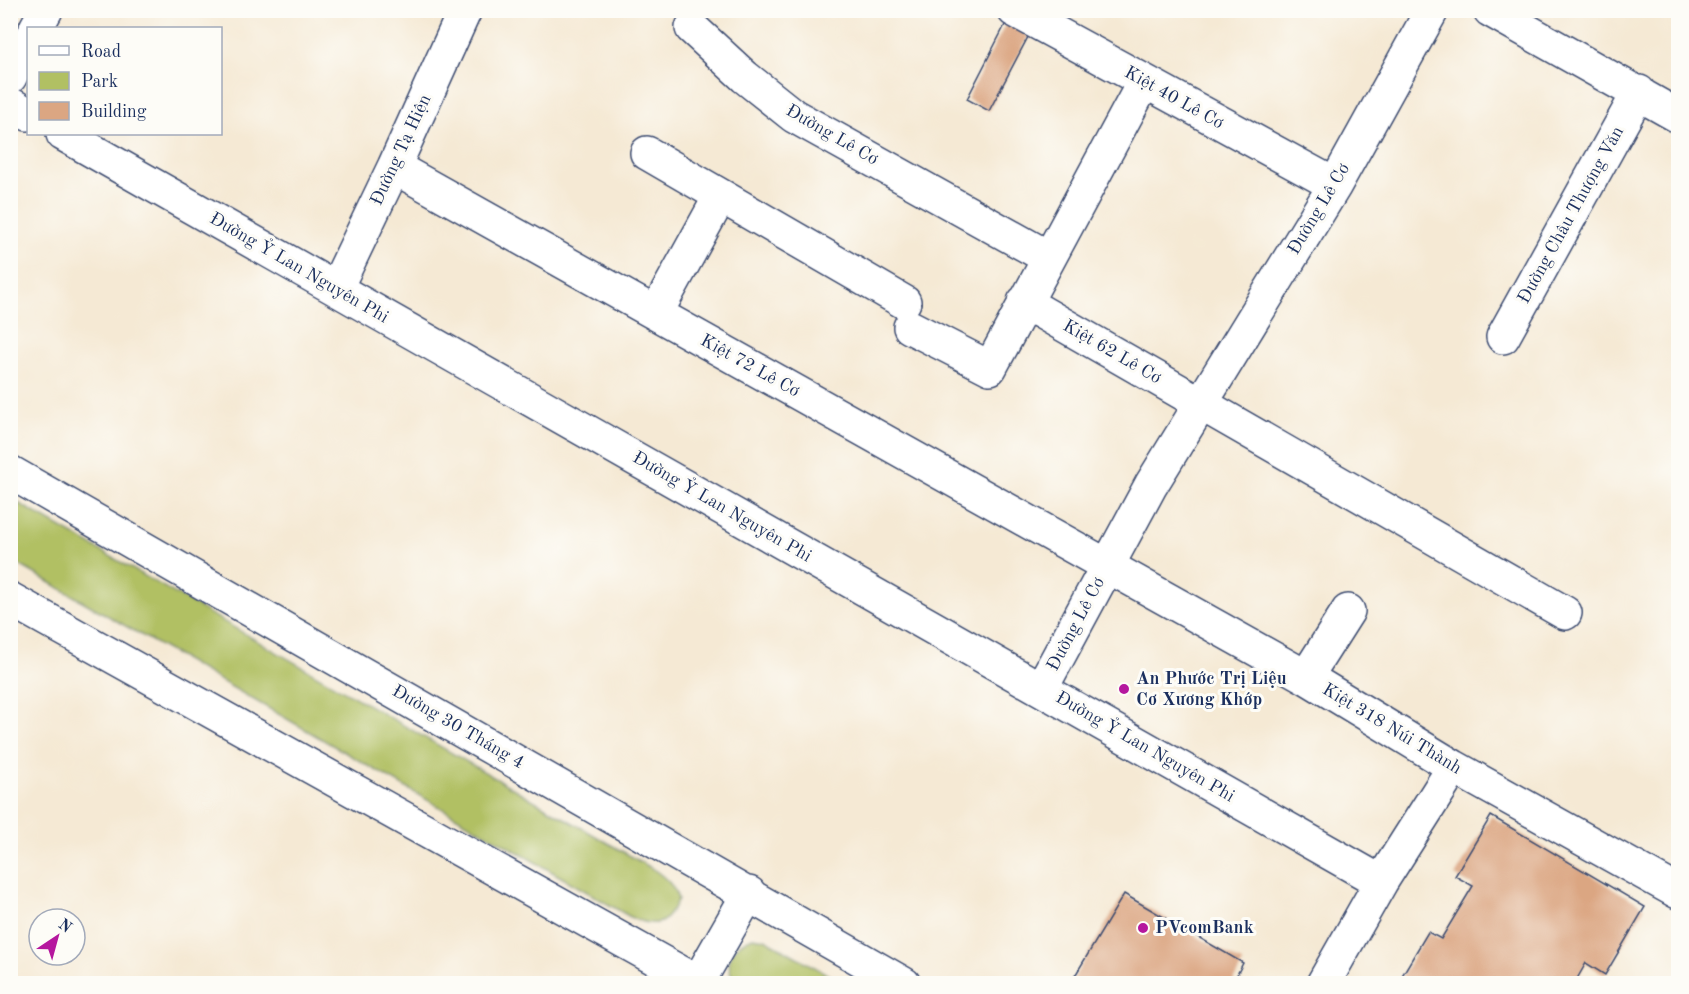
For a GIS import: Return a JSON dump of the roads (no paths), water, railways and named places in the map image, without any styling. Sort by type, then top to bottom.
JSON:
[{"type":"street","points":[[37,27],[46,10]]},
{"type":"street","name":"Đường Tạ Hiện","points":[[336,288],[465,10]]},
{"type":"street","name":"Kiệt 40 Lê Cơ","points":[[1014,10],[1335,185]]},
{"type":"street","name":"Đường Lê Cơ","points":[[1041,689],[1151,485],[1335,185],[1432,10]]},
{"type":"street","points":[[1490,10],[1678,116]]},
{"type":"street","name":"Đường Lê Cơ","points":[[692,28],[745,77],[794,116],[1049,258]]},
{"type":"street","points":[[10,77],[27,43]]},
{"type":"street","points":[[647,153],[990,368],[1144,82]]},
{"type":"street","name":"Đường Châu Thượng Văn","points":[[1503,337],[1639,92]]},
{"type":"street","points":[[10,104],[27,113]]},
{"type":"street","name":"Đường Ỷ Lan Nguyên Phi","points":[[65,135],[1381,882]]},
{"type":"street","name":"Kiệt 72 Lê Cơ","points":[[394,167],[1107,565]]},
{"type":"street","points":[[656,313],[720,197]]},
{"type":"street","name":"Kiệt 62 Lê Cơ","points":[[1024,302],[1200,403]]},
{"type":"street","points":[[1200,403],[1565,613]]},
{"type":"street","name":"Đường 30 Tháng 4","points":[[10,472],[904,984]]},
{"type":"street","name":"Kiệt 318 Núi Thành","points":[[1107,565],[1306,677],[1454,767],[1678,892]]},
{"type":"street","points":[[10,599],[700,983],[748,893]]},
{"type":"street","points":[[1306,677],[1348,611]]},
{"type":"street","points":[[1323,984],[1381,882],[1454,767]]},
{"type":"place","name":"An Phước Trị Liệu Cơ Xương Khớp","points":[[1124,689]]},
{"type":"place","name":"PVcomBank","points":[[1143,928]]}]
